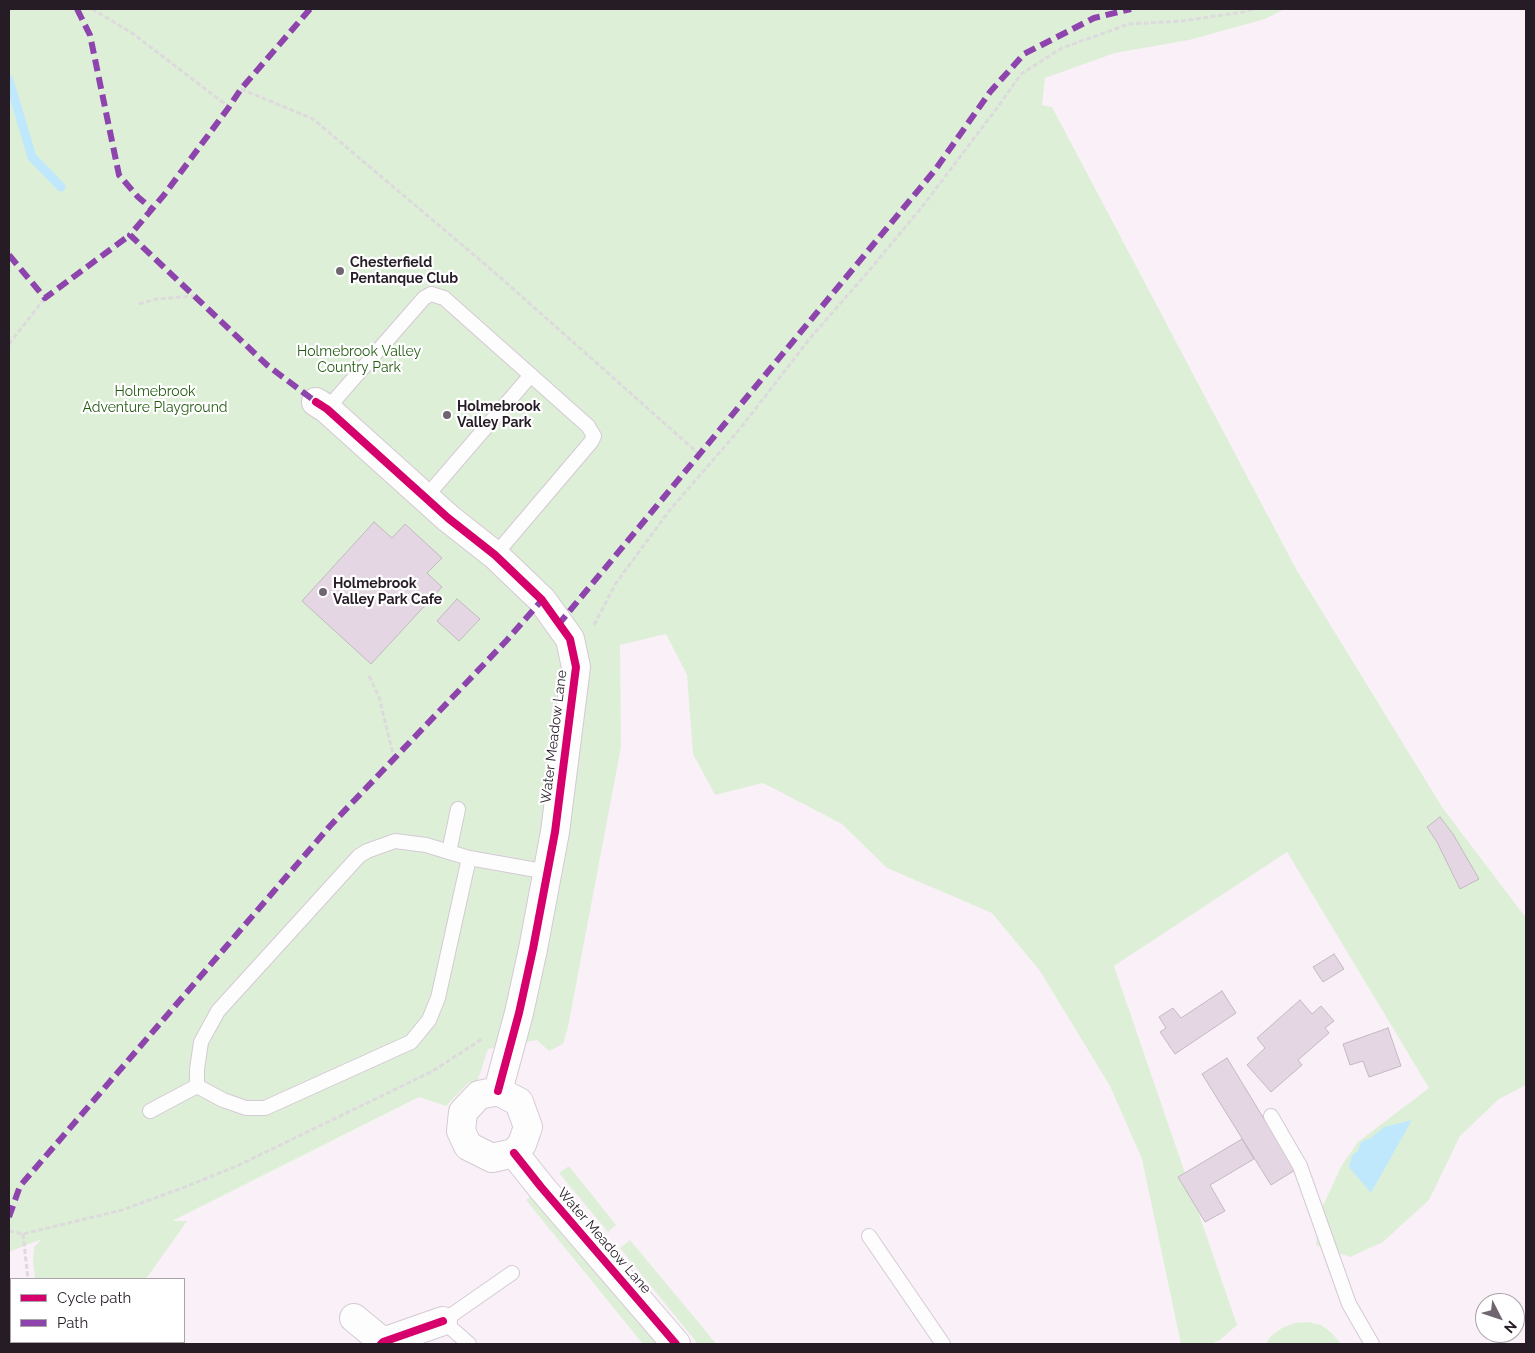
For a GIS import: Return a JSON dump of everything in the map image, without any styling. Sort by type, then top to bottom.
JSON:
[{"type":"street","name":"Water Meadow Lane","points":[[321,406],[424,498],[495,555],[542,600],[570,639],[576,667],[555,832],[519,1013],[498,1091]]},
{"type":"street","points":[[498,1091],[519,1102],[528,1127],[522,1144],[514,1153],[492,1158],[468,1146],[462,1131],[463,1112],[479,1095],[498,1091]]},
{"type":"street","name":"Water Meadow Lane","points":[[514,1153],[541,1188],[676,1344]]},
{"type":"street","points":[[354,1318],[382,1343],[443,1321]]},
{"type":"lane","points":[[321,406],[424,298],[430,294],[444,298],[588,426],[594,436],[495,555]]},
{"type":"lane","points":[[424,498],[531,375]]},
{"type":"lane","points":[[449,852],[458,809]]},
{"type":"lane","points":[[197,1086],[200,1042],[218,1011],[359,856],[367,851],[395,841],[426,845],[469,858],[548,872]]},
{"type":"lane","points":[[197,1086],[223,1100],[246,1108],[265,1108],[411,1042],[429,1020],[438,998],[469,858]]},
{"type":"lane","points":[[150,1111],[197,1086]]},
{"type":"lane","points":[[1271,1116],[1300,1166],[1349,1304],[1372,1344]]},
{"type":"lane","points":[[869,1236],[943,1344]]},
{"type":"lane","points":[[469,1344],[443,1321],[512,1273]]},
{"type":"path","points":[[92,9],[132,32],[229,107]]},
{"type":"path","points":[[593,626],[616,583],[669,512],[739,430],[811,337],[916,214],[1021,74],[1062,48],[1128,24],[1182,21],[1253,9]]},
{"type":"path","points":[[241,88],[314,119],[493,271],[699,454]]},
{"type":"path","points":[[139,304],[157,299],[194,296]]},
{"type":"path","points":[[9,344],[45,298]]},
{"type":"path","points":[[369,676],[379,697],[394,758]]},
{"type":"path","points":[[9,1231],[23,1234],[122,1210],[185,1188],[239,1165],[433,1072],[465,1052],[519,1013]]},
{"type":"path","points":[[23,1234],[28,1278]]},
{"type":"green space","name":"Holmebrook Valley Country Park","points":[[9,9],[1285,9],[1265,19],[1189,40],[1115,53],[1045,78],[1042,105],[1052,107],[1296,569],[1442,807],[1526,918],[1526,1085],[1499,1099],[1460,1136],[1429,1200],[1383,1242],[1350,1257],[1316,1245],[1320,1212],[1342,1165],[1358,1142],[1429,1088],[1287,852],[1114,966],[1237,1325],[1220,1340],[1210,1344],[1181,1344],[1142,1159],[1110,1086],[1040,971],[992,913],[887,868],[842,824],[763,783],[715,795],[693,754],[687,675],[666,634],[620,645],[621,747],[568,1027],[563,1044],[549,1051],[537,1040],[488,1049],[478,1080],[468,1083],[446,1106],[419,1097],[172,1221],[187,1221],[147,1278],[35,1278],[34,1247],[42,1239],[9,1252]]},
{"type":"green space","points":[[569,1166],[616,1225],[608,1232],[559,1173]]},
{"type":"green space","points":[[536,1192],[660,1344],[643,1344],[526,1200]]},
{"type":"green space","points":[[630,1240],[716,1344],[698,1344],[620,1248]]},
{"type":"green space","points":[[1308,1322],[1321,1325],[1332,1333],[1341,1344],[1266,1344],[1271,1336],[1282,1328],[1294,1323]]},
{"type":"water","points":[[1412,1120],[1371,1193],[1349,1167],[1352,1155],[1358,1151],[1361,1142],[1371,1138],[1384,1127]]},
{"type":"building","points":[[374,522],[392,538],[405,524],[442,558],[427,573],[442,587],[371,664],[302,601]]},
{"type":"building","points":[[457,599],[480,619],[459,641],[437,621]]},
{"type":"building","points":[[1440,817],[1453,834],[1479,879],[1460,889],[1437,842],[1427,827]]},
{"type":"building","points":[[1334,954],[1344,969],[1323,982],[1313,967]]},
{"type":"building","points":[[1222,991],[1236,1013],[1175,1054],[1160,1032],[1166,1028],[1159,1017],[1173,1008],[1181,1018]]},
{"type":"building","points":[[1300,1000],[1312,1014],[1321,1006],[1334,1021],[1325,1028],[1329,1033],[1298,1060],[1302,1065],[1271,1092],[1247,1065],[1265,1048],[1257,1038]]},
{"type":"building","points":[[1388,1028],[1401,1066],[1369,1077],[1363,1061],[1350,1065],[1343,1044]]},
{"type":"building","points":[[1227,1058],[1295,1170],[1271,1185],[1202,1074]]},
{"type":"building","points":[[1242,1139],[1254,1159],[1210,1185],[1225,1211],[1205,1222],[1178,1177]]},
{"type":"waterway","points":[[9,80],[32,157],[61,187]]},
{"type":"marked path","points":[[77,9],[90,35],[119,175],[138,197],[152,209]]},
{"type":"marked path","points":[[310,9],[241,89],[164,195],[130,235],[267,365],[316,402]]},
{"type":"marked path","points":[[558,625],[935,170],[990,92],[1024,54],[1094,18],[1131,9]]},
{"type":"marked path","points":[[9,255],[45,298],[130,235]]},
{"type":"marked path","points":[[9,1217],[20,1186],[330,826],[507,640],[542,600]]},
{"type":"cycle path","points":[[316,402],[327,409],[448,518],[495,555],[542,600],[570,639],[576,667],[555,832],[519,1013],[498,1091]]},
{"type":"cycle path","points":[[514,1153],[676,1344]]},
{"type":"cycle path","points":[[381,1344],[443,1321]]},
{"type":"place","name":"Chesterfield Pentanque Club","points":[[340,271]]},
{"type":"place","name":"Holmebrook Valley Park","points":[[447,415]]},
{"type":"place","name":"Holmebrook Valley Park Cafe","points":[[323,592]]},
{"type":"park label","name":"Holmebrook Adventure Playground","points":[[155,400]]}]
